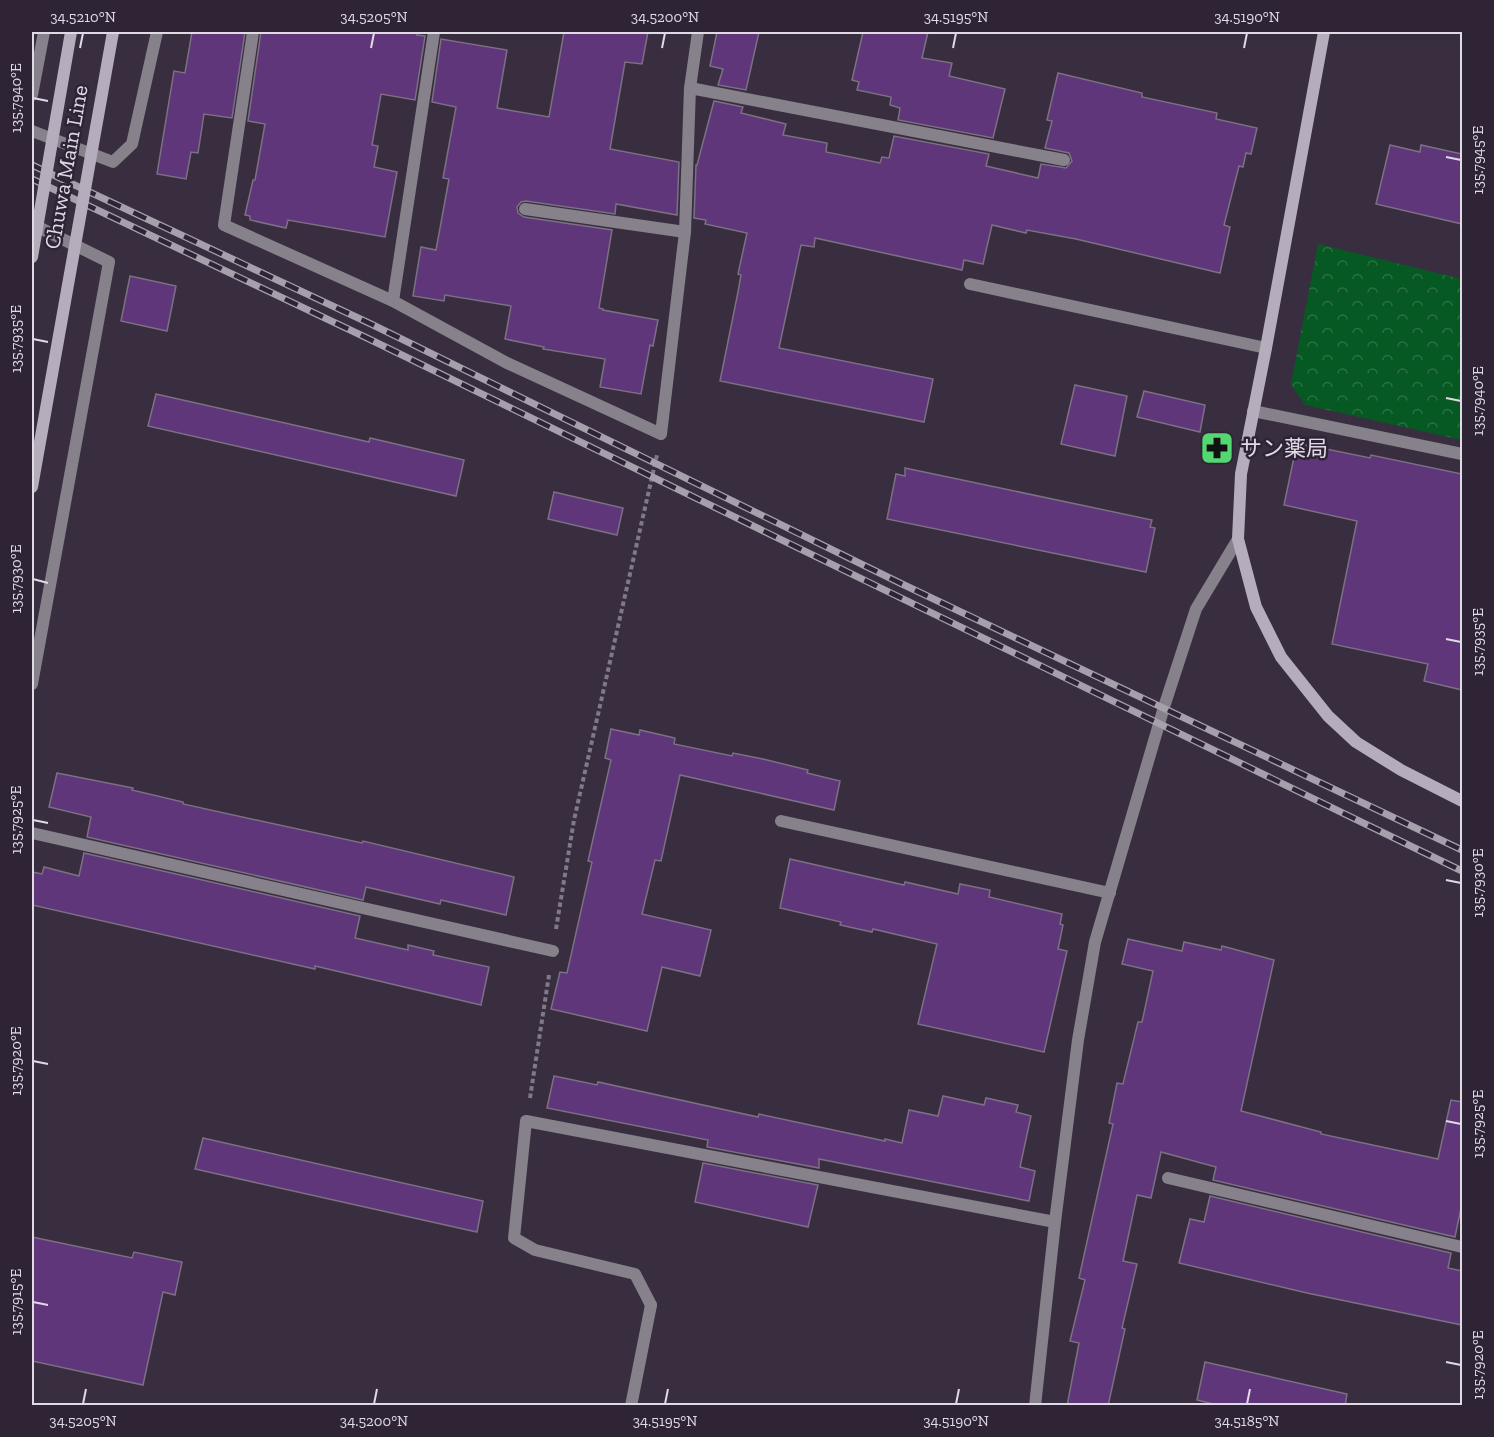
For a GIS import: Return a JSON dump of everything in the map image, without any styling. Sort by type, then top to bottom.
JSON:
[{"type":"street","points":[[32,95],[44,32]]},
{"type":"street","name":"Chuwa Main Line","points":[[32,257],[71,32]]},
{"type":"street","name":"Chuwa Main Line","points":[[32,487],[113,32]]},
{"type":"street","points":[[32,131],[113,162],[132,144],[156,32]]},
{"type":"street","points":[[253,32],[224,225],[393,302],[507,363],[662,434],[685,232],[690,88],[698,32]]},
{"type":"street","points":[[393,302],[434,32]]},
{"type":"street","points":[[1324,32],[1241,474],[1238,539],[1256,607],[1281,657],[1328,716],[1356,742],[1392,765],[1462,801]]},
{"type":"street","points":[[690,88],[1064,160]]},
{"type":"street","points":[[525,209],[685,232]]},
{"type":"street","points":[[32,224],[109,262],[32,684]]},
{"type":"street","points":[[970,284],[1266,348]]},
{"type":"street","points":[[1253,411],[1462,454]]},
{"type":"street","points":[[1035,1406],[1055,1222],[1082,1018],[1095,942],[1164,707],[1196,609],[1238,539]]},
{"type":"street","points":[[781,821],[1110,893]]},
{"type":"street","points":[[32,833],[553,951]]},
{"type":"street","points":[[631,1406],[651,1305],[635,1274],[535,1250],[514,1238],[526,1121],[1055,1222]]},
{"type":"street","points":[[1168,1178],[1462,1247]]},
{"type":"path","points":[[526,1121],[574,820],[662,434]]},
{"type":"green space","points":[[1318,244],[1462,279],[1462,440],[1305,405],[1291,384]]},
{"type":"building","points":[[192,32],[245,32],[232,118],[204,114],[198,153],[191,152],[186,179],[157,174],[174,71],[185,73]]},
{"type":"building","points":[[261,32],[418,32],[417,35],[425,36],[415,100],[381,94],[372,145],[378,146],[374,167],[397,172],[385,237],[288,220],[286,228],[250,220],[250,216],[245,215],[253,180],[255,180],[265,124],[248,121]]},
{"type":"building","points":[[564,32],[648,32],[642,64],[625,62],[610,149],[679,162],[677,215],[616,204],[615,214],[526,201],[521,202],[517,207],[518,213],[524,217],[612,230],[599,308],[658,320],[653,346],[650,345],[641,394],[600,387],[605,359],[543,349],[544,347],[505,339],[511,306],[445,295],[444,301],[413,296],[421,247],[436,250],[449,179],[443,178],[456,107],[432,102],[441,39],[507,50],[497,108],[549,117]]},
{"type":"building","points":[[717,32],[759,32],[746,90],[718,85],[723,69],[710,66]]},
{"type":"building","points":[[863,32],[928,32],[922,58],[952,63],[949,76],[1005,89],[993,138],[898,120],[900,108],[890,105],[891,97],[857,90],[859,82],[852,80]]},
{"type":"building","points":[[1058,73],[1142,93],[1142,97],[1217,113],[1216,119],[1257,128],[1251,154],[1246,153],[1243,167],[1239,166],[1224,225],[1230,227],[1220,273],[1076,239],[1027,230],[1026,233],[992,225],[983,264],[964,260],[962,270],[815,238],[814,247],[801,245],[779,348],[933,379],[924,422],[720,381],[747,233],[705,224],[706,220],[694,218],[696,165],[714,101],[743,107],[741,113],[786,124],[783,135],[827,143],[826,152],[880,163],[882,157],[889,158],[894,136],[989,154],[986,166],[1038,178],[1041,164],[1066,168],[1072,161],[1069,153],[1045,148],[1052,121],[1047,120]]},
{"type":"building","points":[[1390,145],[1420,152],[1421,145],[1462,154],[1462,224],[1376,204]]},
{"type":"building","points":[[130,276],[176,286],[167,331],[121,321]]},
{"type":"building","points":[[1075,385],[1127,396],[1115,456],[1061,444]]},
{"type":"building","points":[[1144,391],[1205,405],[1200,432],[1137,417]]},
{"type":"building","points":[[156,394],[369,442],[370,438],[464,460],[456,496],[148,426]]},
{"type":"building","points":[[1297,443],[1370,458],[1371,455],[1462,474],[1462,690],[1424,681],[1428,664],[1332,644],[1357,521],[1284,505]]},
{"type":"building","points":[[905,468],[1152,520],[1150,527],[1155,528],[1146,572],[887,519],[896,474],[905,476]]},
{"type":"building","points":[[554,492],[623,508],[617,535],[548,519]]},
{"type":"building","points":[[611,729],[639,735],[640,730],[675,738],[674,744],[732,756],[733,753],[763,759],[840,781],[834,810],[680,775],[661,861],[655,860],[642,914],[711,930],[700,976],[662,967],[647,1031],[551,1009],[560,972],[567,973],[592,862],[588,861],[611,760],[605,758]]},
{"type":"building","points":[[57,773],[133,788],[132,790],[183,802],[183,804],[362,843],[363,841],[514,877],[506,915],[441,900],[440,904],[366,887],[363,900],[87,837],[91,817],[49,807]]},
{"type":"building","points":[[84,853],[360,916],[355,938],[408,950],[408,945],[434,951],[433,955],[489,967],[481,1005],[315,966],[315,969],[32,905],[32,872],[42,874],[44,867],[79,876]]},
{"type":"building","points":[[790,859],[904,885],[905,882],[958,894],[960,884],[990,890],[989,897],[1062,914],[1060,924],[1063,925],[1058,949],[1067,951],[1044,1052],[918,1024],[937,944],[873,929],[872,932],[840,925],[841,922],[780,908]]},
{"type":"building","points":[[1128,939],[1182,951],[1184,942],[1221,950],[1222,946],[1274,960],[1241,1111],[1321,1132],[1321,1134],[1438,1159],[1451,1100],[1462,1102],[1462,1203],[1455,1237],[1213,1180],[1216,1167],[1161,1152],[1151,1198],[1137,1195],[1123,1261],[1137,1264],[1122,1328],[1125,1329],[1108,1406],[1067,1406],[1079,1343],[1070,1341],[1085,1280],[1079,1278],[1113,1124],[1109,1123],[1117,1083],[1123,1084],[1138,1022],[1142,1022],[1153,971],[1122,964]]},
{"type":"building","points":[[554,1076],[597,1085],[598,1082],[758,1117],[759,1114],[902,1143],[909,1110],[938,1116],[943,1096],[984,1105],[986,1098],[1018,1105],[1016,1112],[1031,1116],[1020,1167],[1035,1171],[1029,1201],[819,1159],[819,1168],[707,1147],[708,1140],[547,1108]]},
{"type":"building","points":[[203,1138],[483,1201],[477,1232],[195,1169]]},
{"type":"building","points":[[703,1163],[818,1185],[808,1227],[695,1202]]},
{"type":"building","points":[[1210,1196],[1451,1253],[1448,1268],[1462,1271],[1462,1325],[1307,1293],[1179,1263],[1190,1219],[1204,1222]]},
{"type":"building","points":[[32,1237],[132,1258],[134,1252],[182,1262],[175,1295],[163,1292],[143,1385],[32,1361]]},
{"type":"building","points":[[1205,1362],[1347,1394],[1345,1406],[1221,1406],[1197,1400]]},
{"type":"railway","points":[[32,165],[371,324],[900,583],[1462,850]]},
{"type":"railway","points":[[32,179],[367,338],[1462,871]]},
{"type":"place","name":"サン薬局","points":[[1217,448]]}]
